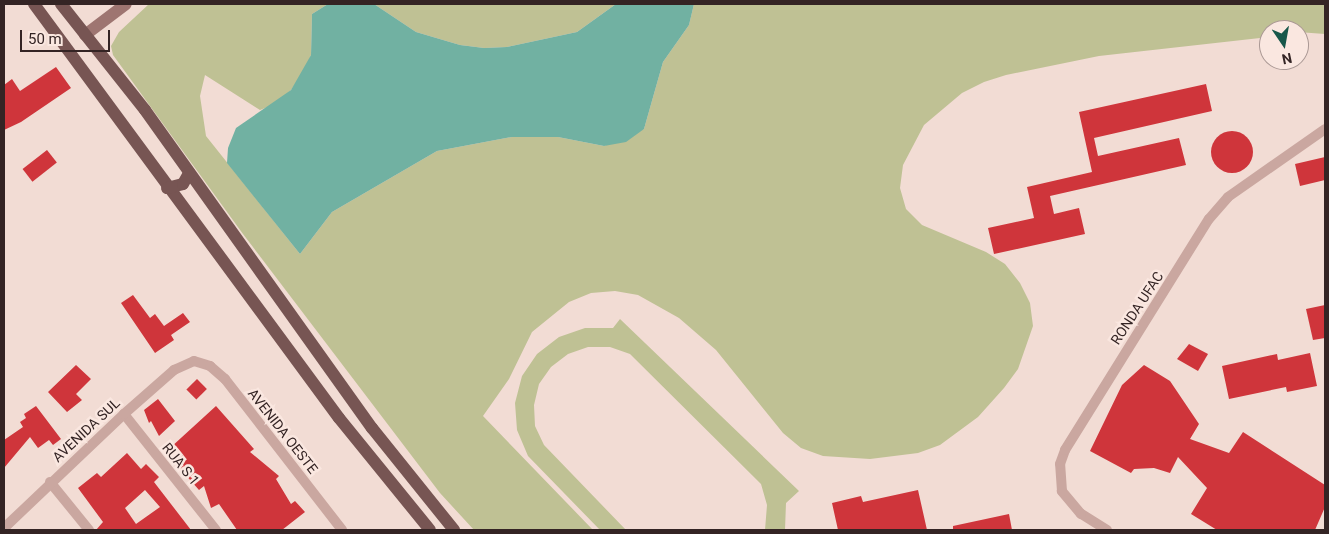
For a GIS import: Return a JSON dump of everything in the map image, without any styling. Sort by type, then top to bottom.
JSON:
[{"type":"main road","points":[[34,4],[167,188],[385,479],[430,530]]},
{"type":"main road","points":[[61,4],[189,173],[372,428],[454,530]]},
{"type":"main road","points":[[167,188],[183,184],[189,173]]},
{"type":"street","points":[[85,35],[126,4]]},
{"type":"street","name":"RONDA UFAC","points":[[1107,530],[1075,509],[1062,491],[1060,464],[1065,450],[1216,212],[1242,185],[1325,130]]},
{"type":"street","name":"AVENIDA SUL","points":[[4,528],[50,482],[174,370],[194,361]]},
{"type":"street","name":"AVENIDA OESTE","points":[[194,361],[210,366],[225,379],[336,528]]},
{"type":"street","name":"RUA S 1","points":[[124,414],[216,530]]},
{"type":"street","points":[[50,482],[88,530]]},
{"type":"green space","points":[[149,4],[328,4],[312,14],[311,55],[304,72],[291,90],[275,104],[260,110],[205,75],[200,96],[206,136],[300,254],[332,212],[437,151],[512,137],[558,137],[604,146],[644,129],[663,62],[689,25],[694,4],[1325,4],[1325,34],[1309,33],[1309,20],[1259,20],[1259,38],[1099,56],[1006,75],[984,82],[962,93],[924,125],[903,165],[900,188],[906,209],[922,225],[986,252],[1005,264],[1020,283],[1030,303],[1033,326],[1018,369],[1004,388],[978,417],[940,445],[918,453],[870,459],[823,456],[801,448],[783,433],[716,350],[679,318],[638,295],[615,291],[591,293],[569,302],[532,332],[509,379],[483,416],[593,530],[474,530],[440,493],[243,234],[113,55],[111,46],[119,32]]},
{"type":"green space","points":[[374,4],[616,4],[577,32],[507,47],[484,48],[460,45],[416,32]]},
{"type":"green space","points":[[620,319],[799,491],[786,503],[785,530],[765,530],[767,505],[761,484],[630,354],[610,347],[588,347],[568,354],[551,367],[539,384],[534,405],[535,426],[544,445],[626,530],[600,530],[528,456],[517,430],[515,403],[522,376],[537,354],[559,337],[585,328],[613,328]]},
{"type":"water","points":[[328,4],[374,4],[416,32],[460,45],[484,48],[507,47],[577,32],[616,4],[694,4],[689,25],[663,62],[644,129],[626,142],[604,146],[558,137],[512,137],[437,151],[332,212],[300,254],[227,163],[228,148],[236,128],[291,90],[311,55],[312,14]]},
{"type":"building","points":[[56,67],[71,88],[21,122],[4,130],[4,85],[12,79],[20,91]]},
{"type":"building","points":[[1206,84],[1212,111],[1094,138],[1098,156],[1179,138],[1186,165],[1050,196],[1054,214],[1079,208],[1085,234],[994,254],[988,228],[1034,218],[1027,187],[1092,172],[1079,112]]},
{"type":"building","points":[[1236,131],[1244,134],[1250,140],[1253,152],[1250,164],[1244,170],[1228,173],[1220,170],[1214,164],[1211,148],[1214,140],[1220,134]]},
{"type":"building","points":[[47,150],[57,163],[32,182],[23,169]]},
{"type":"building","points":[[1325,157],[1325,180],[1300,186],[1295,164]]},
{"type":"building","points":[[133,295],[150,318],[155,314],[164,326],[183,313],[190,322],[171,335],[174,340],[155,353],[121,303]]},
{"type":"building","points":[[1325,305],[1325,338],[1313,340],[1306,309]]},
{"type":"building","points":[[1189,344],[1208,354],[1198,371],[1177,359]]},
{"type":"building","points":[[1310,353],[1317,386],[1287,392],[1286,387],[1229,399],[1222,366],[1277,354],[1278,360]]},
{"type":"building","points":[[76,365],[91,379],[76,394],[82,400],[67,412],[48,392]]},
{"type":"building","points":[[1144,365],[1170,381],[1199,424],[1190,439],[1229,453],[1243,432],[1325,485],[1325,507],[1315,530],[1217,530],[1191,514],[1207,488],[1178,457],[1170,473],[1154,468],[1134,469],[1131,473],[1090,451],[1122,385]]},
{"type":"building","points":[[197,379],[207,389],[196,400],[186,390]]},
{"type":"building","points":[[158,399],[175,421],[159,436],[151,421],[149,423],[144,410]]},
{"type":"building","points":[[36,406],[61,439],[53,445],[49,440],[38,448],[30,437],[4,468],[4,440],[23,427],[20,422],[26,418],[24,414]]},
{"type":"building","points":[[216,406],[254,449],[250,452],[279,476],[276,479],[291,504],[295,501],[305,512],[282,530],[237,530],[219,504],[211,508],[204,486],[199,490],[176,464],[181,461],[170,448]]},
{"type":"building","points":[[127,453],[141,469],[146,464],[159,477],[154,482],[191,530],[96,530],[103,522],[78,488],[97,473],[101,477]],"holes":[[[145,490],[160,507],[136,524],[125,508]]]},
{"type":"building","points":[[918,490],[927,530],[838,530],[832,503],[861,496],[863,502]]},
{"type":"building","points":[[1009,514],[1012,530],[953,530],[953,526]]}]
